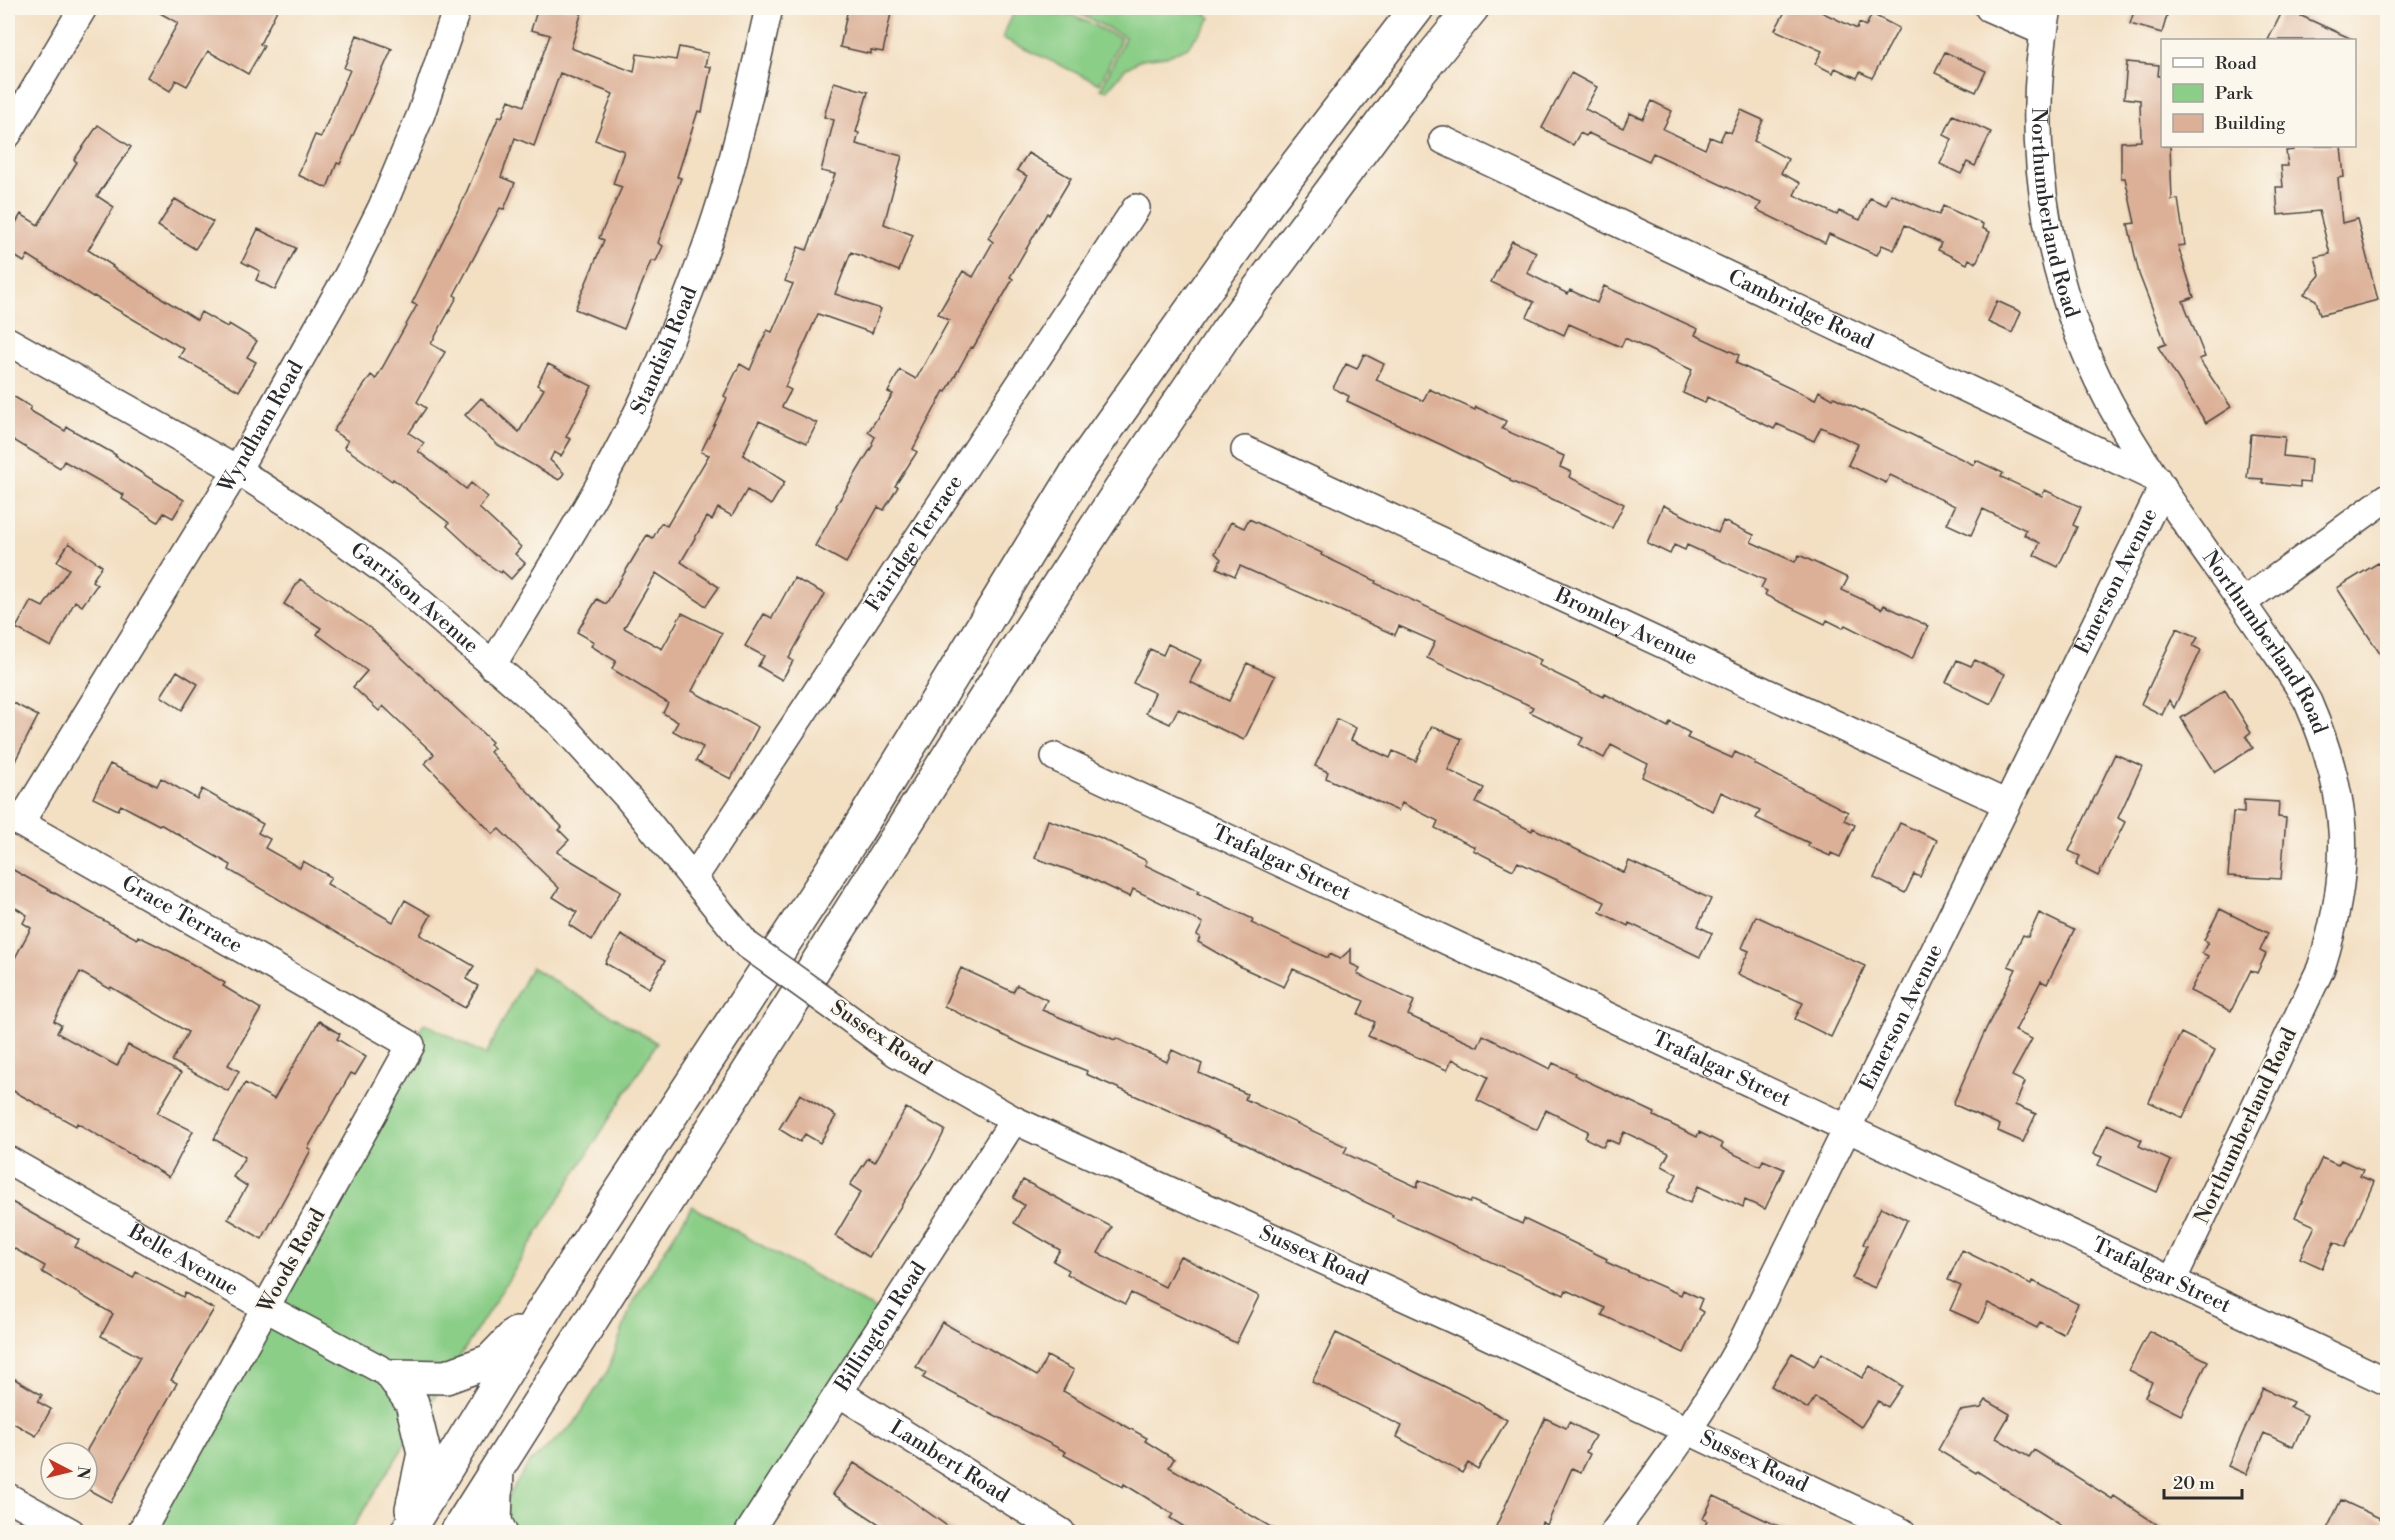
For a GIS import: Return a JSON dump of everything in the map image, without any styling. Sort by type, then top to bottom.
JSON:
[{"type":"highway","points":[[407,1532],[551,1298],[856,833],[1082,464],[1268,202],[1417,8]]},
{"type":"highway","points":[[457,1533],[994,685],[1139,462],[1253,296],[1419,73],[1472,8]]},
{"type":"highway","points":[[393,1376],[446,1377],[490,1361],[551,1298]]},
{"type":"highway","points":[[393,1376],[412,1403],[424,1453],[407,1532]]},
{"type":"highway","points":[[497,1467],[495,1522],[500,1533]]},
{"type":"street","points":[[8,134],[82,8]]},
{"type":"street","name":"Wyndham Road","points":[[14,820],[237,470],[348,275],[382,207],[421,114],[458,8]]},
{"type":"street","name":"Standish Road","points":[[492,666],[605,473],[650,386],[688,296],[721,203],[738,143],[769,8]]},
{"type":"street","points":[[1989,8],[2046,20]]},
{"type":"street","name":"Northumberland Road","points":[[2046,20],[2038,120],[2041,183],[2052,246],[2068,307],[2091,366],[2121,423],[2301,689],[2323,738],[2337,786],[2344,836],[2342,881],[2335,925],[2321,968],[2172,1281]]},
{"type":"street","name":"Cambridge Road","points":[[1443,140],[2160,483]]},
{"type":"street","name":"Fairidge Terrace","points":[[693,879],[1136,208]]},
{"type":"street","name":"Garrison Avenue","points":[[8,341],[237,470],[311,518],[386,572],[560,723],[629,799],[746,944]]},
{"type":"street","name":"Bromley Avenue","points":[[1245,450],[2007,804]]},
{"type":"street","name":"Emerson Avenue","points":[[1614,1533],[1717,1388],[1742,1342],[2007,804],[2160,483]]},
{"type":"street","points":[[2242,603],[2388,497]]},
{"type":"street","name":"Trafalgar Street","points":[[1055,757],[2388,1382]]},
{"type":"street","name":"Grace Terrace","points":[[14,820],[355,1013]]},
{"type":"street","name":"Sussex Road","points":[[746,944],[896,1053],[1014,1120],[1461,1323],[1902,1533]]},
{"type":"street","name":"Woods Road","points":[[141,1533],[411,1045],[355,1013]]},
{"type":"street","name":"Billington Road","points":[[749,1533],[1014,1120]]},
{"type":"street","name":"Belle Avenue","points":[[8,1160],[266,1308],[393,1376]]},
{"type":"street","name":"Lambert Road","points":[[838,1393],[1061,1533]]},
{"type":"street","points":[[8,1497],[71,1533]]},
{"type":"green space","points":[[1016,8],[1041,8],[1057,15],[1072,15],[1121,38],[1100,84],[1002,38]]},
{"type":"green space","points":[[1050,8],[1195,8],[1211,18],[1188,47],[1166,56],[1142,59],[1125,69],[1107,91],[1101,89],[1125,37],[1074,11],[1058,11]]},
{"type":"green space","points":[[531,967],[657,1043],[350,1532],[141,1532],[424,1023],[486,1055]]},
{"type":"green space","points":[[692,1206],[888,1317],[749,1532],[486,1532],[529,1463],[574,1424],[608,1370],[633,1301]]},
{"type":"building","points":[[151,8],[278,8],[260,44],[264,46],[248,74],[208,51],[187,86],[176,80],[170,91],[147,77],[178,23]]},
{"type":"building","points":[[538,8],[583,8],[571,48],[634,72],[637,54],[676,60],[679,47],[708,53],[705,66],[711,67],[702,112],[698,111],[677,177],[681,178],[658,243],[663,246],[656,261],[651,261],[624,329],[575,309],[604,240],[599,238],[622,187],[613,184],[624,151],[595,140],[613,94],[560,73],[534,146],[515,138],[501,177],[515,183],[504,209],[500,208],[454,295],[457,297],[431,344],[445,352],[417,402],[426,408],[409,433],[424,443],[418,451],[466,489],[471,483],[488,497],[479,508],[521,547],[515,554],[525,563],[511,579],[488,564],[447,526],[449,523],[393,479],[392,481],[344,447],[348,441],[333,431],[371,375],[376,379],[417,305],[412,303],[463,200],[499,116],[502,117],[509,100],[524,106],[550,35],[531,30]]},
{"type":"building","points":[[848,8],[892,8],[883,52],[871,50],[871,54],[840,47]]},
{"type":"building","points":[[1787,8],[1813,8],[1857,29],[1859,23],[1866,26],[1872,14],[1899,28],[1872,78],[1860,72],[1857,78],[1835,68],[1833,73],[1815,64],[1822,51],[1775,30]]},
{"type":"building","points":[[2135,8],[2169,8],[2162,33],[2130,24]]},
{"type":"building","points":[[2284,8],[2352,39],[2268,39]]},
{"type":"building","points":[[357,35],[392,49],[327,188],[298,175],[315,135],[321,137],[350,70],[344,68]]},
{"type":"building","points":[[1945,52],[1986,71],[1976,92],[1935,73]]},
{"type":"building","points":[[2127,62],[2159,65],[2161,147],[2170,147],[2172,200],[2178,199],[2185,245],[2178,246],[2194,297],[2183,301],[2205,357],[2199,359],[2231,407],[2206,423],[2158,347],[2166,344],[2139,274],[2128,224],[2135,223],[2125,178],[2121,178],[2121,142],[2141,141],[2140,100],[2124,98]]},
{"type":"building","points":[[1571,73],[1597,87],[1585,109],[1623,128],[1630,113],[1643,119],[1652,101],[1672,111],[1663,129],[1705,149],[1710,137],[1720,141],[1725,130],[1731,133],[1741,110],[1763,120],[1754,141],[1788,159],[1781,173],[1800,183],[1794,195],[1837,215],[1839,211],[1860,220],[1870,198],[1886,205],[1891,194],[1939,215],[1943,206],[1983,224],[1982,228],[1990,232],[1976,263],[1969,259],[1967,264],[1938,250],[1941,243],[1905,225],[1894,250],[1882,245],[1877,255],[1829,234],[1825,243],[1757,210],[1761,203],[1653,153],[1649,161],[1588,133],[1586,136],[1580,133],[1573,145],[1542,128]]},
{"type":"building","points":[[834,82],[868,92],[856,132],[859,133],[856,144],[902,156],[884,224],[913,235],[899,271],[851,252],[835,294],[881,309],[872,333],[818,314],[785,387],[791,390],[782,407],[817,423],[807,443],[759,421],[743,455],[785,482],[771,505],[747,490],[732,516],[718,508],[712,520],[707,517],[681,562],[719,587],[706,606],[656,573],[624,628],[662,649],[682,613],[722,633],[692,691],[758,727],[731,779],[696,761],[703,747],[673,731],[678,722],[663,713],[668,703],[612,669],[616,661],[591,646],[594,642],[577,632],[597,599],[606,604],[647,535],[653,538],[661,523],[667,526],[709,455],[701,452],[727,398],[724,396],[740,364],[750,370],[767,330],[772,332],[793,284],[785,281],[798,247],[807,250],[835,174],[821,171],[834,120],[824,117]]},
{"type":"building","points":[[1953,115],[1991,132],[1975,166],[1967,162],[1961,174],[1940,164],[1952,139],[1944,135]]},
{"type":"building","points":[[98,125],[131,147],[97,196],[114,207],[88,250],[197,320],[201,312],[227,327],[229,324],[257,341],[247,357],[256,362],[239,391],[179,357],[184,349],[93,297],[28,255],[24,262],[8,252],[8,236],[21,214],[38,225],[77,162],[74,160]]},
{"type":"building","points":[[2294,147],[2341,147],[2344,177],[2338,178],[2342,223],[2357,219],[2378,300],[2320,315],[2316,300],[2304,294],[2320,275],[2315,257],[2330,254],[2319,211],[2278,215],[2276,187],[2283,187],[2281,166],[2288,166],[2286,151],[2294,150]]},
{"type":"building","points":[[1028,153],[1071,178],[1049,215],[1047,213],[1010,277],[1013,279],[973,348],[971,347],[946,392],[944,391],[913,449],[917,452],[895,486],[898,487],[884,510],[878,507],[846,563],[815,546],[873,445],[875,437],[868,432],[893,394],[888,392],[900,370],[916,379],[949,320],[938,314],[963,271],[973,277],[993,242],[988,238],[1027,176],[1017,170]]},
{"type":"building","points":[[175,199],[213,222],[195,249],[158,226]]},
{"type":"building","points":[[258,229],[296,248],[275,290],[256,280],[260,271],[242,262]]},
{"type":"building","points":[[1512,241],[1536,252],[1527,273],[1568,294],[1570,290],[1597,303],[1604,286],[1698,329],[1695,335],[1739,355],[1736,363],[1815,400],[1819,391],[1833,399],[1834,397],[1974,465],[1976,460],[2003,473],[2001,477],[2042,496],[2045,490],[2081,507],[2073,525],[2077,527],[2058,567],[2034,555],[2040,543],[2024,535],[2026,530],[1983,509],[1971,535],[1947,524],[1955,506],[1890,475],[1886,483],[1848,465],[1858,444],[1821,427],[1814,441],[1777,424],[1774,429],[1707,397],[1705,403],[1683,393],[1692,370],[1625,338],[1621,347],[1569,324],[1564,335],[1527,317],[1534,302],[1491,282]]},
{"type":"building","points":[[1997,301],[2021,312],[2012,333],[1988,322]]},
{"type":"building","points":[[1364,354],[1384,364],[1376,380],[1423,401],[1429,389],[1475,410],[1476,407],[1506,421],[1502,429],[1564,456],[1560,467],[1571,472],[1569,477],[1624,504],[1612,528],[1347,401],[1349,396],[1333,388],[1346,364],[1357,369]]},
{"type":"building","points":[[548,364],[592,386],[566,437],[571,439],[561,456],[554,452],[550,460],[564,473],[559,480],[498,445],[465,415],[481,398],[519,432],[544,389],[537,385]]},
{"type":"building","points":[[8,393],[31,407],[29,410],[65,431],[67,427],[116,455],[184,500],[173,518],[164,513],[158,522],[122,499],[124,495],[64,461],[60,468],[12,439],[8,446]]},
{"type":"building","points":[[2251,434],[2285,437],[2283,456],[2311,459],[2309,483],[2300,482],[2300,487],[2262,483],[2263,479],[2247,478]]},
{"type":"building","points":[[1663,505],[1718,533],[1723,521],[1754,535],[1751,542],[1795,562],[1799,555],[1848,578],[1842,590],[1882,609],[1884,605],[1928,626],[1912,659],[1845,625],[1843,628],[1827,620],[1825,624],[1765,595],[1767,591],[1761,588],[1765,580],[1687,545],[1685,550],[1674,545],[1670,554],[1647,543]]},
{"type":"building","points":[[1249,519],[1322,553],[1321,555],[1376,581],[1375,583],[1541,660],[1538,665],[1603,697],[1605,694],[1668,727],[1670,722],[1690,733],[1687,738],[1732,758],[1735,752],[1848,812],[1844,820],[1855,825],[1840,857],[1831,853],[1830,856],[1808,846],[1809,843],[1756,818],[1760,810],[1721,792],[1713,811],[1642,777],[1648,764],[1611,745],[1604,758],[1579,745],[1583,738],[1530,712],[1533,707],[1427,658],[1435,642],[1399,626],[1395,635],[1240,566],[1235,576],[1217,568],[1221,559],[1215,553],[1231,522],[1244,528]]},
{"type":"building","points":[[69,543],[102,566],[92,581],[97,585],[82,606],[75,601],[51,647],[16,628],[31,601],[43,607],[69,569],[57,561]]},
{"type":"building","points":[[2378,563],[2388,578],[2388,666],[2337,588]]},
{"type":"building","points":[[794,578],[825,594],[789,658],[793,661],[782,680],[758,666],[764,656],[745,646],[764,614],[772,618]]},
{"type":"building","points":[[300,579],[370,628],[492,742],[490,744],[494,748],[490,752],[562,827],[559,830],[569,840],[557,852],[621,891],[592,940],[569,925],[577,912],[553,897],[559,888],[499,829],[493,834],[425,763],[434,754],[383,706],[379,711],[353,687],[367,671],[317,634],[321,628],[284,604]]},
{"type":"building","points":[[2177,628],[2198,637],[2193,646],[2201,650],[2174,708],[2169,700],[2162,715],[2141,704]]},
{"type":"building","points":[[1168,644],[1201,660],[1190,682],[1229,701],[1247,663],[1275,676],[1244,740],[1178,709],[1170,724],[1146,713],[1155,693],[1133,683],[1150,649],[1163,655]]},
{"type":"building","points":[[1957,660],[1971,666],[1975,660],[2005,674],[1991,704],[1946,682]]},
{"type":"building","points":[[177,671],[198,684],[182,710],[161,696]]},
{"type":"building","points":[[2225,690],[2251,732],[2246,736],[2253,748],[2215,772],[2181,718]]},
{"type":"building","points":[[8,700],[38,716],[8,775]]},
{"type":"building","points":[[1337,719],[1356,728],[1351,740],[1390,758],[1393,751],[1416,761],[1432,726],[1462,739],[1448,770],[1484,788],[1476,803],[1624,873],[1629,861],[1711,899],[1698,926],[1712,933],[1700,957],[1629,923],[1628,926],[1600,912],[1605,902],[1518,862],[1513,870],[1473,850],[1475,847],[1435,828],[1438,821],[1402,803],[1398,811],[1326,778],[1328,772],[1315,766]]},
{"type":"building","points":[[2115,754],[2142,766],[2118,818],[2125,822],[2098,876],[2076,865],[2080,856],[2069,851]]},
{"type":"building","points":[[110,764],[157,786],[161,778],[197,799],[202,789],[263,824],[258,833],[270,839],[265,848],[300,868],[303,861],[331,877],[327,884],[393,922],[405,900],[431,915],[420,935],[474,966],[466,979],[478,986],[465,1008],[229,870],[231,865],[160,824],[121,805],[118,810],[93,798]]},
{"type":"building","points":[[2244,800],[2279,802],[2278,817],[2286,818],[2281,879],[2228,876],[2233,812],[2244,813]]},
{"type":"building","points":[[1048,820],[1099,837],[1147,861],[1145,865],[1199,891],[1197,893],[1253,919],[1251,923],[1328,958],[1330,954],[1340,959],[1351,949],[1351,964],[1360,968],[1357,974],[1414,1001],[1408,1015],[1478,1047],[1483,1035],[1550,1069],[1553,1063],[1655,1113],[1654,1116],[1697,1137],[1699,1132],[1723,1144],[1721,1148],[1760,1166],[1763,1160],[1784,1169],[1765,1209],[1745,1200],[1743,1207],[1698,1186],[1690,1203],[1668,1192],[1677,1174],[1662,1166],[1669,1153],[1624,1132],[1618,1144],[1607,1139],[1603,1147],[1585,1138],[1588,1131],[1546,1110],[1537,1130],[1477,1100],[1488,1077],[1452,1059],[1447,1070],[1368,1036],[1375,1022],[1358,1014],[1364,1001],[1293,969],[1284,987],[1243,968],[1198,942],[1200,937],[1197,935],[1203,923],[1133,889],[1130,897],[1088,877],[1035,858]]},
{"type":"building","points":[[1900,823],[1937,840],[1920,877],[1914,874],[1905,893],[1874,878]]},
{"type":"building","points":[[8,867],[137,939],[138,936],[173,953],[225,983],[223,986],[261,1009],[228,1065],[239,1071],[228,1091],[172,1061],[188,1032],[111,987],[110,989],[80,972],[54,1021],[61,1025],[57,1033],[117,1066],[128,1045],[181,1073],[157,1113],[193,1131],[169,1177],[77,1123],[76,1126],[8,1088],[8,971],[31,928],[23,923],[27,915],[8,903]]},
{"type":"building","points":[[2220,909],[2268,933],[2260,951],[2266,954],[2257,973],[2251,970],[2231,1011],[2190,991],[2208,956],[2202,953],[2208,942],[2204,940]]},
{"type":"building","points":[[2039,913],[2074,930],[2047,984],[2041,981],[2015,1031],[2032,1039],[2012,1076],[2025,1082],[2015,1105],[2036,1114],[2023,1142],[1998,1131],[2000,1125],[1953,1104],[1985,1031],[2016,969],[2008,966],[2023,935],[2028,937]]},
{"type":"building","points":[[1756,916],[1865,966],[1831,1037],[1795,1019],[1803,1003],[1738,974],[1749,951],[1742,948]]},
{"type":"building","points":[[621,935],[665,961],[649,988],[605,963]]},
{"type":"building","points":[[961,968],[1013,992],[1017,985],[1047,1000],[1042,1010],[1115,1040],[1116,1038],[1167,1062],[1172,1050],[1202,1064],[1199,1073],[1247,1094],[1245,1099],[1347,1147],[1344,1153],[1417,1187],[1419,1180],[1470,1202],[1471,1200],[1522,1224],[1524,1219],[1607,1259],[1606,1262],[1681,1295],[1683,1290],[1702,1299],[1698,1309],[1703,1312],[1684,1353],[1602,1315],[1605,1308],[1566,1290],[1564,1295],[1392,1217],[1393,1215],[1290,1168],[1249,1146],[1086,1074],[1087,1071],[1025,1046],[944,1006]]},
{"type":"building","points":[[319,1021],[340,1034],[337,1039],[366,1057],[355,1075],[351,1073],[308,1148],[311,1150],[262,1239],[228,1219],[247,1186],[233,1177],[245,1157],[214,1139],[245,1083],[274,1099]]},
{"type":"building","points":[[2181,1033],[2215,1050],[2183,1118],[2149,1102]]},
{"type":"building","points":[[800,1094],[836,1116],[820,1143],[805,1134],[800,1142],[779,1129]]},
{"type":"building","points":[[906,1108],[945,1130],[931,1158],[869,1257],[835,1236],[861,1192],[850,1185],[868,1158],[875,1162]]},
{"type":"building","points":[[2107,1124],[2142,1140],[2139,1146],[2171,1161],[2157,1192],[2098,1165],[2102,1157],[2094,1154]]},
{"type":"building","points":[[2322,1158],[2338,1165],[2341,1160],[2363,1170],[2360,1176],[2374,1182],[2345,1247],[2334,1242],[2322,1268],[2300,1258],[2315,1226],[2295,1217]]},
{"type":"building","points":[[1023,1180],[1112,1227],[1098,1253],[1165,1287],[1180,1256],[1259,1296],[1236,1343],[1131,1293],[1125,1304],[1067,1274],[1069,1270],[1053,1261],[1060,1250],[1014,1223],[1024,1205],[1013,1198]]},
{"type":"building","points":[[8,1200],[79,1240],[75,1247],[133,1278],[136,1272],[183,1297],[185,1293],[214,1309],[171,1380],[177,1383],[111,1502],[99,1496],[99,1441],[92,1441],[140,1357],[101,1336],[113,1314],[42,1272],[45,1266],[8,1245]]},
{"type":"building","points":[[1881,1207],[1907,1220],[1875,1288],[1852,1278],[1867,1246],[1863,1244]]},
{"type":"building","points":[[1962,1250],[2031,1284],[2033,1281],[2078,1304],[2063,1334],[2040,1322],[2037,1328],[1988,1303],[1979,1323],[1950,1310],[1961,1286],[1948,1280]]},
{"type":"building","points":[[942,1322],[1037,1376],[1047,1356],[1074,1370],[1063,1391],[1147,1438],[1145,1441],[1174,1459],[1169,1467],[1281,1533],[1194,1533],[1170,1518],[1173,1514],[1124,1484],[1123,1487],[1064,1455],[1066,1452],[923,1378],[926,1373],[916,1367]]},
{"type":"building","points":[[2149,1331],[2208,1361],[2181,1415],[2145,1397],[2152,1382],[2129,1370]]},
{"type":"building","points":[[1336,1333],[1478,1403],[1507,1420],[1478,1469],[1468,1463],[1462,1473],[1397,1437],[1402,1426],[1312,1382]]},
{"type":"building","points":[[1792,1353],[1814,1366],[1822,1353],[1862,1378],[1870,1366],[1902,1386],[1888,1407],[1878,1401],[1861,1427],[1815,1397],[1808,1409],[1771,1386]]},
{"type":"building","points":[[8,1375],[42,1395],[38,1402],[51,1409],[36,1436],[8,1420]]},
{"type":"building","points":[[2263,1388],[2293,1402],[2290,1407],[2307,1415],[2293,1447],[2264,1433],[2246,1474],[2228,1466]]},
{"type":"building","points":[[1986,1400],[2010,1414],[1996,1438],[2029,1457],[2034,1450],[2112,1499],[2114,1496],[2170,1533],[2073,1533],[1977,1471],[1976,1473],[1938,1450],[1960,1411],[1981,1408]]},
{"type":"building","points":[[1545,1418],[1566,1428],[1569,1422],[1595,1436],[1586,1452],[1590,1454],[1581,1472],[1572,1468],[1547,1525],[1542,1522],[1538,1533],[1493,1533]]},
{"type":"building","points":[[854,1463],[957,1533],[893,1533],[833,1494]]},
{"type":"building","points":[[1714,1496],[1793,1533],[1702,1533],[1707,1521],[1703,1519]]},
{"type":"building","points":[[2341,1500],[2388,1522],[2388,1533],[2325,1533]]}]
